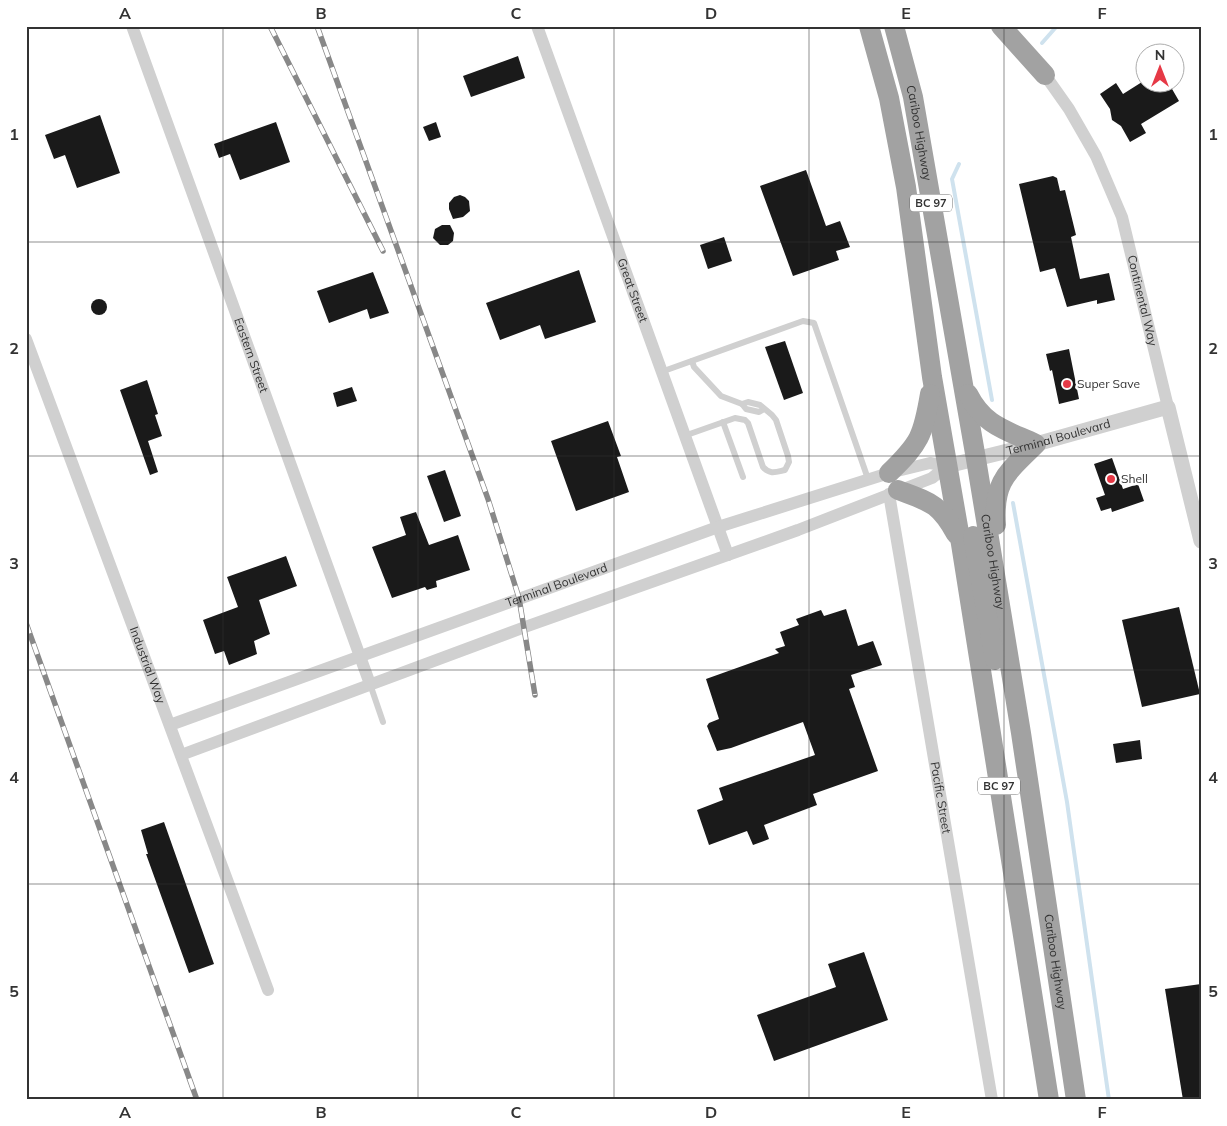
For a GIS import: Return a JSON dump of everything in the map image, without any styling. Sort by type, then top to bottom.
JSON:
[{"type":"highway","name":"Cariboo Highway","points":[[869,26],[889,98],[906,186],[932,377],[961,544],[1049,1100]]},
{"type":"highway","name":"Cariboo Highway","points":[[894,26],[913,97],[976,459],[1021,733],[1076,1100]]},
{"type":"highway","points":[[1001,26],[1045,75]]},
{"type":"highway","points":[[906,186],[915,198],[954,428],[958,442],[964,451],[976,459]]},
{"type":"highway","points":[[889,473],[910,452],[921,435],[926,419],[932,377]]},
{"type":"highway","points":[[962,382],[975,407],[984,417],[995,425],[1036,444],[1008,472],[1002,481],[996,498],[995,510],[1002,619]]},
{"type":"highway","points":[[947,466],[957,473],[962,482],[995,661],[1005,694],[1021,733]]},
{"type":"highway","points":[[894,492],[929,502],[940,509],[961,544]]},
{"type":"highway","points":[[1038,1027],[1050,1043],[1062,1100]]},
{"type":"street","name":"Eastern Street","points":[[132,26],[370,684]]},
{"type":"street","name":"Great Street","points":[[536,26],[728,555]]},
{"type":"street","name":"Continental Way","points":[[1045,75],[1069,109],[1096,156],[1122,217],[1201,541]]},
{"type":"street","name":"Industrial Way","points":[[26,339],[268,990]]},
{"type":"street","name":"Terminal Boulevard","points":[[170,726],[718,527],[868,479],[930,463],[947,466],[1036,444],[1168,407]]},
{"type":"street","name":"Terminal Boulevard","points":[[181,755],[370,684],[798,530],[932,478],[947,466]]},
{"type":"street","name":"Pacific Street","points":[[894,492],[992,1100]]},
{"type":"lane","points":[[661,372],[803,321],[814,323],[868,479]]},
{"type":"lane","points":[[684,436],[736,418],[745,420],[748,423],[763,467],[767,471],[774,473],[785,470],[788,467],[788,456],[776,420],[772,415],[760,405],[748,402],[742,404],[721,396],[694,367],[692,362]]},
{"type":"lane","points":[[723,422],[743,477]]},
{"type":"lane","points":[[370,684],[383,722]]},
{"type":"building","points":[[518,56],[525,78],[471,97],[463,76]]},
{"type":"building","points":[[1116,83],[1123,94],[1134,87],[1134,92],[1174,92],[1179,101],[1141,124],[1146,133],[1130,142],[1121,126],[1112,120],[1110,109],[1100,94]]},
{"type":"building","points":[[100,115],[120,173],[77,188],[65,155],[54,159],[45,135]]},
{"type":"building","points":[[276,122],[290,162],[240,180],[230,154],[219,158],[214,144]]},
{"type":"building","points":[[436,122],[441,137],[429,141],[423,127]]},
{"type":"building","points":[[806,170],[826,226],[840,221],[850,247],[836,251],[839,260],[793,276],[760,186]]},
{"type":"building","points":[[1053,176],[1057,178],[1060,191],[1065,190],[1076,235],[1071,237],[1080,279],[1109,273],[1115,300],[1097,304],[1097,300],[1067,307],[1055,268],[1040,272],[1019,184]]},
{"type":"building","points":[[460,195],[469,201],[470,211],[463,217],[453,219],[449,203],[454,197]]},
{"type":"building","points":[[442,225],[450,225],[454,233],[453,241],[448,245],[440,245],[433,238],[435,229]]},
{"type":"building","points":[[724,237],[732,261],[708,269],[700,245]]},
{"type":"building","points":[[579,270],[596,322],[545,339],[540,325],[500,340],[486,303]]},
{"type":"building","points":[[373,272],[389,313],[370,319],[367,309],[329,323],[317,291]]},
{"type":"building","points":[[99,299],[105,301],[107,307],[105,313],[99,315],[93,313],[91,307],[93,301]]},
{"type":"building","points":[[785,341],[803,393],[784,400],[765,347]]},
{"type":"building","points":[[1069,349],[1079,399],[1059,404],[1052,370],[1050,371],[1046,354]]},
{"type":"building","points":[[147,380],[158,414],[155,415],[162,436],[148,441],[158,472],[150,475],[120,390]]},
{"type":"building","points":[[352,387],[357,401],[337,407],[333,393]]},
{"type":"building","points":[[608,421],[621,456],[617,457],[629,492],[576,511],[551,441]]},
{"type":"building","points":[[1112,458],[1123,489],[1138,484],[1144,501],[1112,512],[1111,508],[1101,511],[1096,498],[1105,495],[1094,464]]},
{"type":"building","points":[[445,470],[461,516],[444,522],[427,476]]},
{"type":"building","points":[[416,512],[429,545],[458,535],[470,570],[436,581],[437,587],[427,590],[425,587],[392,598],[372,547],[406,535],[400,517]]},
{"type":"building","points":[[286,556],[297,586],[259,600],[270,634],[254,641],[257,654],[229,665],[224,651],[215,654],[203,620],[238,607],[227,577]]},
{"type":"building","points":[[1179,607],[1200,694],[1142,707],[1122,620]]},
{"type":"building","points":[[846,609],[858,646],[873,641],[882,665],[851,675],[855,687],[849,689],[878,771],[813,794],[817,805],[764,825],[769,839],[753,845],[747,831],[709,845],[697,810],[723,800],[719,788],[815,755],[803,722],[731,748],[717,751],[707,726],[709,723],[719,719],[706,679],[779,653],[775,649],[785,646],[780,632],[799,625],[796,619],[821,610],[824,616]]},
{"type":"building","points":[[1140,740],[1142,759],[1116,763],[1113,744]]},
{"type":"building","points":[[164,822],[214,964],[189,973],[146,854],[148,854],[141,830]]},
{"type":"building","points":[[864,952],[888,1020],[774,1061],[757,1015],[836,987],[828,964]]},
{"type":"building","points":[[1201,984],[1201,1100],[1183,1100],[1165,989]]},
{"type":"waterway","points":[[1042,43],[1057,26]]},
{"type":"waterway","points":[[959,164],[952,179],[992,400]]},
{"type":"waterway","points":[[1013,503],[1067,802],[1109,1100]]},
{"type":"railway","points":[[270,26],[383,251]]},
{"type":"railway","points":[[317,26],[488,499],[519,598],[535,695]]},
{"type":"railway","points":[[26,623],[197,1100]]},
{"type":"place","name":"Super Save","points":[[1067,384]]},
{"type":"place","name":"Shell","points":[[1111,479]]}]
